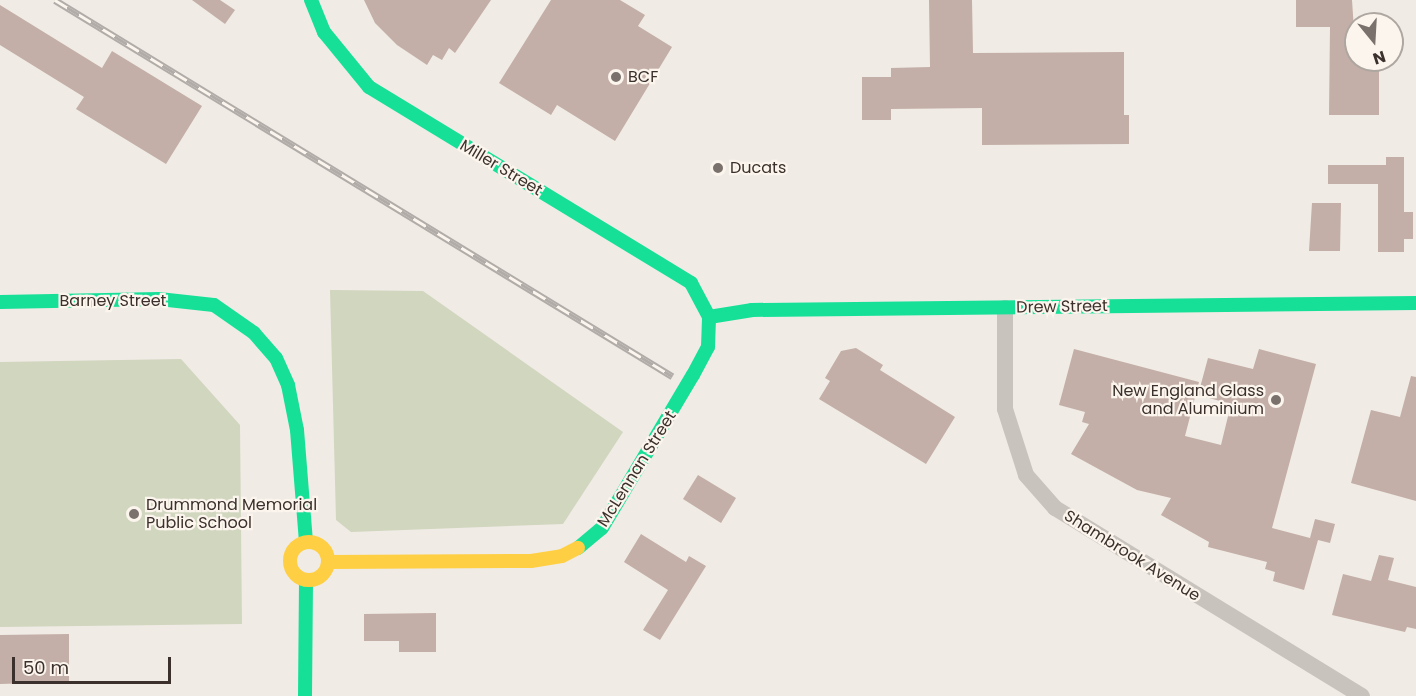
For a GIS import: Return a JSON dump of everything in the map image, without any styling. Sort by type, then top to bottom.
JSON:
[{"type":"street","name":"Miller Street","points":[[311,0],[324,32],[369,87],[691,283],[709,317]]},
{"type":"street","name":"Barney Street","points":[[0,302],[159,299],[214,306],[254,333],[276,358],[288,385],[297,430],[306,542]]},
{"type":"street","name":"Drew Street","points":[[709,317],[752,310],[1416,303]]},
{"type":"street","name":"Shambrook Avenue","points":[[1005,308],[1005,409],[1026,475],[1055,508],[1362,696]]},
{"type":"street","name":"McLennan Street","points":[[329,562],[531,561],[562,556],[583,545],[602,528],[693,375],[708,347],[709,317]]},
{"type":"street","points":[[306,542],[322,546],[329,562],[323,574],[306,580],[293,572],[290,557],[298,544],[306,542]]},
{"type":"street","points":[[305,696],[306,580]]},
{"type":"green space","points":[[330,290],[423,291],[623,432],[563,524],[351,532],[336,520]]},
{"type":"green space","name":"Drummond Memorial Public School","points":[[181,359],[240,425],[242,624],[0,627],[0,362]]},
{"type":"building","points":[[192,0],[220,0],[235,10],[225,24]]},
{"type":"building","points":[[364,0],[491,0],[455,53],[449,48],[442,60],[433,55],[427,65],[397,45],[375,23]]},
{"type":"building","points":[[551,0],[620,0],[645,15],[638,26],[672,47],[615,141],[557,105],[551,115],[499,83]]},
{"type":"building","points":[[929,0],[972,0],[973,53],[1124,52],[1124,115],[1129,115],[1129,144],[982,145],[982,108],[891,109],[891,120],[862,120],[862,77],[891,77],[891,68],[930,67]]},
{"type":"building","points":[[1296,0],[1352,0],[1353,12],[1344,12],[1344,72],[1379,72],[1379,115],[1329,115],[1330,27],[1296,27]]},
{"type":"building","points":[[0,5],[102,68],[112,51],[202,106],[166,164],[76,109],[84,97],[0,45]]},
{"type":"building","points":[[1386,157],[1404,157],[1404,212],[1413,212],[1413,239],[1404,239],[1404,252],[1378,252],[1378,184],[1328,184],[1328,165],[1386,165]]},
{"type":"building","points":[[1312,203],[1341,203],[1340,251],[1309,251]]},
{"type":"building","points":[[856,348],[883,365],[880,370],[955,417],[926,464],[819,399],[830,381],[825,378],[841,351]]},
{"type":"building","points":[[1074,349],[1199,382],[1185,436],[1221,445],[1231,404],[1198,395],[1208,358],[1253,369],[1259,349],[1316,364],[1272,528],[1310,538],[1315,519],[1335,524],[1330,543],[1318,540],[1304,590],[1273,581],[1275,572],[1265,569],[1267,562],[1208,547],[1209,542],[1161,515],[1171,498],[1137,490],[1071,454],[1089,424],[1082,422],[1085,412],[1059,405]]},
{"type":"building","points":[[1411,376],[1416,377],[1416,501],[1351,483],[1371,410],[1400,417]]},
{"type":"building","points":[[698,475],[736,498],[721,523],[683,499]]},
{"type":"building","points":[[641,534],[686,562],[689,556],[706,566],[660,640],[643,630],[668,590],[624,562]]},
{"type":"building","points":[[1379,555],[1394,558],[1388,580],[1416,587],[1416,629],[1407,627],[1405,632],[1332,615],[1343,574],[1371,581]]},
{"type":"building","points":[[436,613],[436,652],[399,652],[399,641],[364,641],[364,614]]},
{"type":"building","points":[[69,634],[69,682],[0,684],[0,635]]},
{"type":"railway","points":[[55,0],[672,376]]},
{"type":"traffic: fast","points":[[311,0],[324,32],[369,87],[691,283],[709,317]]},
{"type":"traffic: fast","points":[[0,302],[159,299],[214,305],[254,333],[276,358],[288,385],[297,430],[306,542]]},
{"type":"traffic: fast","points":[[709,317],[752,310],[1416,303]]},
{"type":"traffic: fast","points":[[578,548],[602,528],[693,375],[708,347],[709,317]]},
{"type":"traffic: fast","points":[[305,696],[306,580]]},
{"type":"traffic: slow","points":[[309,542],[323,547],[328,561],[323,575],[309,580],[295,575],[290,561],[295,547],[309,542]]},
{"type":"traffic: slow","points":[[329,562],[531,561],[562,556],[578,548]]},
{"type":"place","name":"BCF","points":[[616,77]]},
{"type":"place","name":"Ducats","points":[[718,168]]},
{"type":"place","name":"New England Glass and Aluminium","points":[[1276,400]]},
{"type":"place","name":"Drummond Memorial Public School","points":[[134,514]]}]
